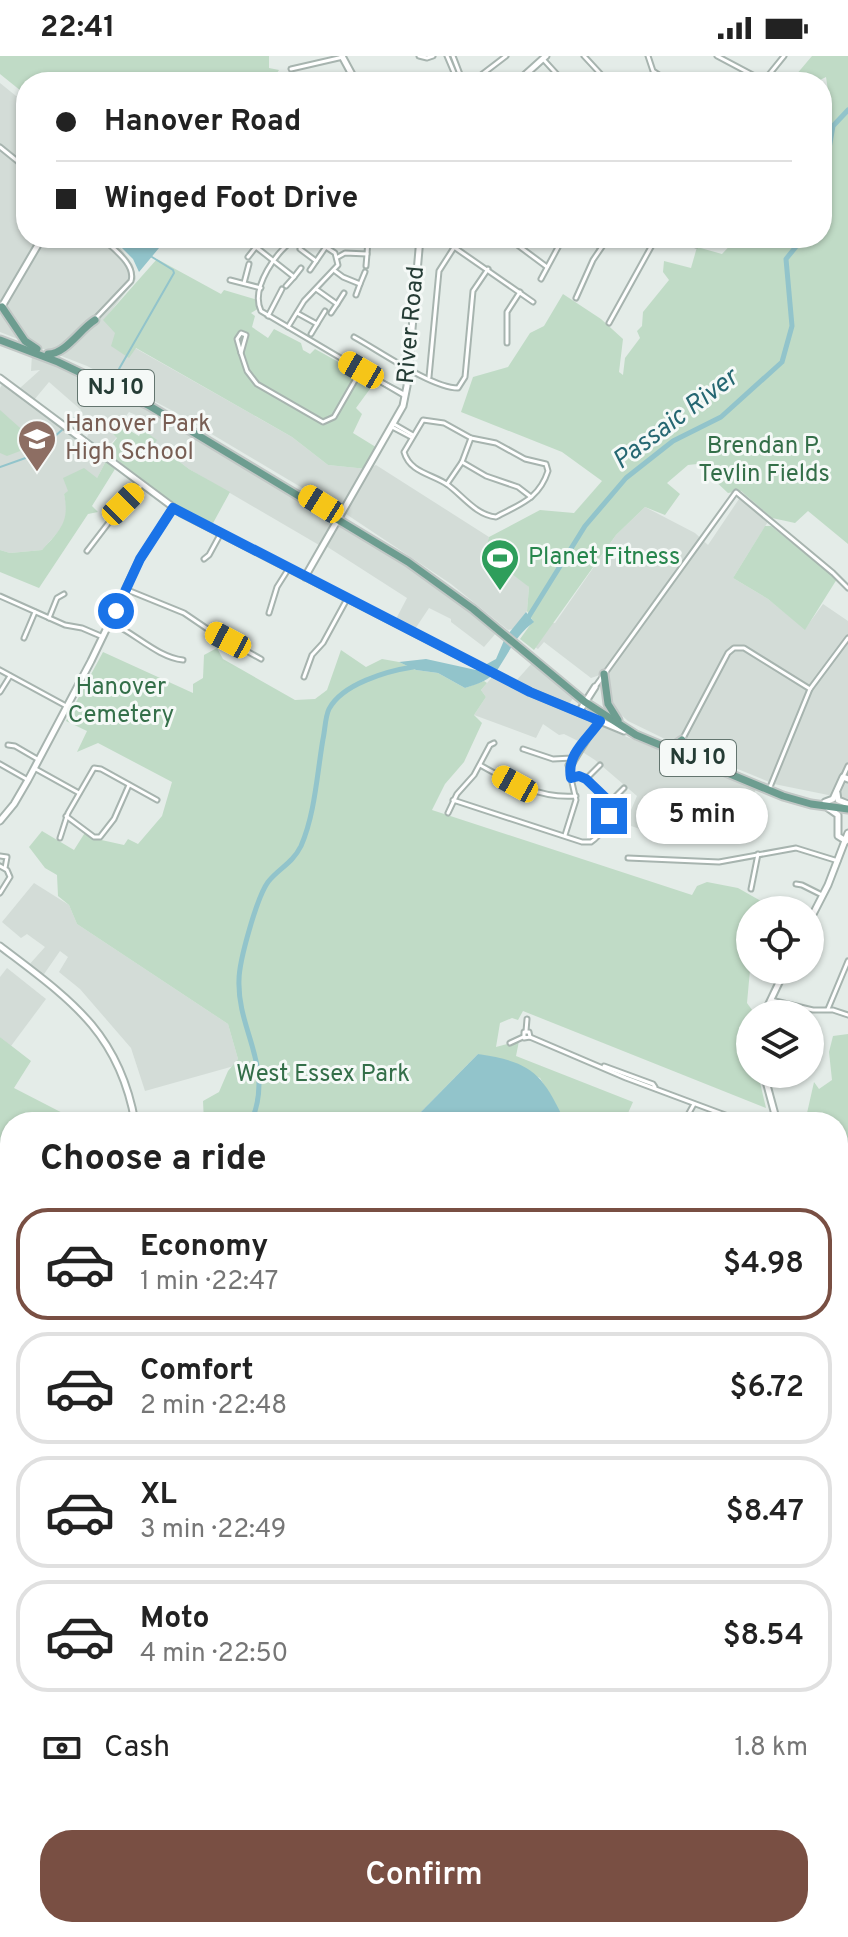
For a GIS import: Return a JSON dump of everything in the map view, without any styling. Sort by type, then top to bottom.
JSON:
[{"type":"main road","points":[[1,308],[22,338],[37,349]]},
{"type":"main road","points":[[48,354],[60,351],[95,320]]},
{"type":"main road","points":[[68,362],[64,357],[65,351],[95,320]]},
{"type":"main road","name":"NJ 10","points":[[0,338],[68,362],[180,418],[433,579],[617,724],[770,787],[848,806]]},
{"type":"main road","name":"NJ 10","points":[[0,338],[148,405],[407,557],[470,602],[507,635]]},
{"type":"main road","name":"NJ 10","points":[[517,643],[578,695],[636,735],[811,804],[848,806]]},
{"type":"main road","points":[[604,674],[605,693],[617,724]]},
{"type":"main road","points":[[595,687],[605,693]]},
{"type":"main road","points":[[672,747],[682,740],[684,752]]},
{"type":"street","points":[[291,69],[342,56]]},
{"type":"street","points":[[419,56],[433,56]]},
{"type":"street","points":[[485,72],[506,56]]},
{"type":"street","points":[[584,56],[599,72]]},
{"type":"street","points":[[717,56],[745,72]]},
{"type":"street","points":[[771,72],[784,56]]},
{"type":"street","points":[[528,72],[544,57]]},
{"type":"street","points":[[0,147],[16,160]]},
{"type":"street","points":[[1,308],[36,248]]},
{"type":"street","points":[[95,320],[133,276],[131,267],[112,248]]},
{"type":"street","points":[[248,257],[255,248]]},
{"type":"street","points":[[257,248],[294,277]]},
{"type":"street","points":[[283,248],[266,273],[258,305],[268,316],[405,396]]},
{"type":"street","points":[[310,270],[325,248]]},
{"type":"street","points":[[288,327],[304,301],[335,271],[338,257],[328,248]]},
{"type":"street","points":[[366,266],[367,248]]},
{"type":"street","name":"River Road","points":[[305,577],[393,426],[405,396],[419,248]]},
{"type":"street","points":[[429,379],[439,271],[454,248]]},
{"type":"street","points":[[458,248],[533,302]]},
{"type":"street","points":[[521,248],[547,267]]},
{"type":"street","points":[[541,279],[557,248]]},
{"type":"street","points":[[576,298],[601,248]]},
{"type":"street","points":[[609,323],[650,248]]},
{"type":"street","points":[[300,249],[316,261]]},
{"type":"street","points":[[338,257],[345,253],[367,254]]},
{"type":"street","points":[[244,283],[249,264]]},
{"type":"street","points":[[268,316],[284,288],[301,268]]},
{"type":"street","points":[[354,337],[429,379],[458,388],[464,381],[473,291],[488,269]]},
{"type":"street","points":[[335,271],[360,284]]},
{"type":"street","points":[[356,295],[365,272]]},
{"type":"street","points":[[230,280],[261,288]]},
{"type":"street","points":[[316,289],[337,304]]},
{"type":"street","points":[[507,343],[507,314],[520,292]]},
{"type":"street","points":[[331,313],[344,293]]},
{"type":"street","points":[[311,334],[325,311]]},
{"type":"street","points":[[297,313],[317,324]]},
{"type":"street","points":[[241,353],[247,371],[257,384],[323,422],[334,417],[361,370]]},
{"type":"street","points":[[0,378],[173,508],[539,696],[600,721],[617,724],[636,735]]},
{"type":"street","points":[[426,420],[444,423],[471,438],[496,443],[525,459],[547,465],[544,484],[531,497],[492,517],[470,505],[447,484],[422,473],[404,452],[420,422],[426,420]]},
{"type":"street","points":[[393,426],[412,436]]},
{"type":"street","points":[[447,484],[462,462],[471,438]]},
{"type":"street","points":[[462,462],[486,476],[518,487],[531,497]]},
{"type":"street","points":[[87,551],[123,504],[142,485]]},
{"type":"street","points":[[579,712],[736,492],[848,588]]},
{"type":"street","points":[[0,821],[28,780],[68,707],[140,559],[173,508]]},
{"type":"street","points":[[204,559],[221,533]]},
{"type":"street","points":[[269,613],[277,587],[289,568]]},
{"type":"street","points":[[125,589],[184,613],[261,659]]},
{"type":"street","points":[[49,618],[57,598],[64,594]]},
{"type":"street","points":[[0,596],[103,637]]},
{"type":"street","points":[[304,677],[306,667],[347,599]]},
{"type":"street","points":[[24,638],[35,612]]},
{"type":"street","points":[[110,622],[134,633],[149,647],[183,660]]},
{"type":"street","points":[[770,787],[810,689],[848,638]]},
{"type":"street","points":[[682,740],[728,653],[734,648],[744,648],[810,689]]},
{"type":"street","points":[[0,670],[68,707]]},
{"type":"street","points":[[0,692],[10,676]]},
{"type":"street","points":[[565,836],[576,796],[570,768],[600,721]]},
{"type":"street","points":[[448,813],[453,800],[494,743]]},
{"type":"street","points":[[8,745],[39,760]]},
{"type":"street","points":[[523,749],[553,759],[574,759]]},
{"type":"street","points":[[0,764],[28,780]]},
{"type":"street","points":[[480,765],[518,786],[556,797],[576,796]]},
{"type":"street","points":[[586,779],[600,765]]},
{"type":"street","points":[[825,802],[831,800],[845,780],[848,766]]},
{"type":"street","points":[[34,768],[79,793]]},
{"type":"street","points":[[60,838],[66,816],[94,768],[157,800]]},
{"type":"street","points":[[453,800],[585,843],[597,839],[611,812],[610,802],[586,779],[579,776],[571,778]]},
{"type":"street","points":[[66,816],[94,837],[100,837],[114,819],[129,785]]},
{"type":"street","points":[[610,802],[624,788]]},
{"type":"street","points":[[837,792],[838,800],[848,806]]},
{"type":"street","points":[[811,804],[836,812],[840,819],[838,836],[846,841]]},
{"type":"street","points":[[796,884],[822,895],[845,853],[848,833]]},
{"type":"street","points":[[628,858],[719,862],[796,848],[838,861]]},
{"type":"street","points":[[751,889],[758,854]]},
{"type":"street","points":[[0,856],[7,857],[2,867],[9,879],[0,893]]},
{"type":"street","points":[[1,949],[69,999],[91,1023],[117,1063],[132,1112]]},
{"type":"street","points":[[828,1009],[848,961]]},
{"type":"street","points":[[771,1000],[778,984]]},
{"type":"street","points":[[824,1009],[848,1015]]},
{"type":"street","points":[[523,1037],[527,1019]]},
{"type":"street","points":[[526,1031],[530,1037]]},
{"type":"street","points":[[510,1043],[530,1037],[716,1112]]},
{"type":"street","points":[[768,1088],[774,1112]]},
{"type":"street","points":[[690,1112],[694,1104]]},
{"type":"shaded area","points":[[0,83],[16,96],[16,248],[120,248],[133,265],[136,279],[104,320],[135,348],[292,437],[328,465],[367,469],[376,465],[489,537],[486,547],[497,550],[529,587],[527,611],[513,629],[508,630],[451,584],[346,514],[173,411],[87,366],[0,332]]},
{"type":"shaded area","points":[[32,354],[161,414],[416,570],[497,632],[484,647],[451,619],[429,608],[415,629],[396,619],[407,598],[326,546],[319,545],[189,469],[155,443],[156,440],[146,432],[147,420],[129,412],[113,434],[117,437],[104,451],[87,437],[91,429],[76,417],[81,410],[49,382],[34,400],[20,388],[40,370],[31,371]]},
{"type":"shaded area","name":"Hanover Park High School","points":[[3,383],[106,461],[97,478],[64,494],[67,508],[64,525],[42,550],[10,553],[0,550],[0,388]]},
{"type":"shaded area","points":[[741,496],[769,520],[733,578],[768,599],[805,629],[823,604],[848,621],[848,799],[774,784],[628,721],[617,711],[608,690],[609,672],[591,678],[544,642],[538,649],[523,639],[534,622],[555,623],[616,535],[645,507],[695,533],[708,545]]},
{"type":"shaded area","points":[[533,662],[575,696],[568,705],[516,681]]},
{"type":"shaded area","points":[[493,676],[627,737],[756,789],[739,828],[692,836],[643,830],[625,824],[637,796],[581,751],[578,741],[564,734],[559,735],[543,724],[536,738],[474,715],[486,697],[481,690]]},
{"type":"shaded area","points":[[34,883],[69,905],[77,924],[228,1024],[238,1059],[234,1066],[145,1091],[131,1048],[80,989],[59,972],[68,957],[60,951],[42,977],[28,966],[45,947],[27,934],[21,938],[2,922]]},
{"type":"shaded area","points":[[7,968],[46,999],[11,1046],[0,1037],[0,977]]},
{"type":"green space","points":[[0,56],[269,56],[269,68],[279,70],[16,72],[16,87],[0,74]]},
{"type":"green space","name":"Brendan P. Tevlin Fields","points":[[812,56],[848,56],[848,544],[808,511],[795,523],[772,518],[741,491],[728,493],[697,464],[688,465],[667,483],[680,494],[665,515],[645,507],[616,535],[534,650],[520,639],[533,621],[527,611],[529,587],[499,564],[497,550],[486,547],[489,537],[540,510],[574,513],[602,481],[562,452],[461,412],[473,377],[508,367],[530,333],[544,326],[563,294],[601,319],[623,339],[619,372],[623,375],[625,358],[640,338],[637,331],[642,326],[643,312],[669,280],[663,272],[664,261],[691,268],[697,248],[722,254],[728,248],[832,248],[832,72],[798,72]]},
{"type":"green space","points":[[157,259],[221,294],[224,290],[258,300],[259,308],[251,313],[255,316],[252,327],[268,338],[274,329],[301,343],[303,350],[310,354],[315,349],[375,382],[356,408],[362,414],[353,433],[379,449],[367,469],[328,465],[292,437],[136,348],[129,358],[111,346],[115,333],[103,320]]},
{"type":"green space","points":[[0,410],[28,435],[31,442],[28,448],[7,456],[0,453]]},
{"type":"green space","points":[[147,420],[146,432],[157,440],[155,443],[189,469],[230,492],[212,525],[156,491],[107,451],[117,438],[113,434],[120,425],[139,436]]},
{"type":"green space","points":[[106,461],[115,469],[92,506],[98,512],[88,514],[39,588],[0,572],[0,550],[10,553],[42,550],[58,531],[66,512],[64,494],[68,491],[63,478],[84,468],[97,478]]},
{"type":"green space","points":[[765,526],[771,526],[837,579],[805,630],[768,599],[733,578]]},
{"type":"green space","points":[[217,648],[223,659],[295,700],[315,699],[327,690],[341,650],[366,667],[382,659],[416,670],[438,673],[465,688],[484,681],[487,683],[481,690],[486,697],[474,715],[482,723],[464,762],[445,784],[432,810],[692,895],[697,886],[707,882],[738,888],[752,896],[736,896],[736,984],[749,984],[747,1000],[736,1000],[736,1088],[761,1088],[766,1108],[523,1011],[518,1020],[512,1018],[500,1023],[496,1047],[519,1041],[516,1056],[633,1102],[628,1112],[559,1112],[540,1078],[478,1054],[421,1112],[204,1112],[203,1101],[219,1092],[228,1071],[238,1059],[228,1024],[77,924],[69,905],[58,896],[57,875],[45,868],[29,847],[42,831],[74,850],[86,831],[97,839],[124,845],[128,839],[138,844],[162,816],[172,782],[98,743],[77,752],[87,731],[66,721],[103,652],[193,693],[193,684],[203,678],[204,655]]},
{"type":"green space","points":[[848,1034],[848,1112],[807,1112],[813,1088],[824,1088],[832,1080],[829,1052],[833,1036]]},
{"type":"green space","points":[[0,1037],[31,1061],[14,1088],[61,1112],[0,1112]]},
{"type":"water","points":[[122,248],[159,248],[139,272],[133,259]]},
{"type":"water","points":[[526,612],[534,622],[518,638],[495,673],[479,683],[465,688],[438,673],[416,670],[399,662],[426,659],[476,670],[496,659],[505,638]]},
{"type":"water","points":[[478,1054],[511,1061],[533,1073],[542,1081],[560,1112],[421,1112]]},
{"type":"waterway","name":"Passaic River","points":[[832,132],[833,126],[848,110]]},
{"type":"waterway","name":"Passaic River","points":[[526,621],[585,526],[626,478],[673,441],[721,417],[782,362],[792,326],[786,259],[795,248]]},
{"type":"waterway","points":[[119,369],[174,273],[152,257]]},
{"type":"waterway","points":[[67,425],[76,417]]},
{"type":"waterway","points":[[0,467],[34,455],[63,429]]},
{"type":"waterway","name":"Passaic River","points":[[254,1112],[259,1084],[257,1066],[243,1016],[239,980],[245,945],[259,901],[268,882],[290,862],[306,834],[329,709],[335,700],[354,686],[378,675],[413,667]]},
{"type":"place","name":"Hanover Park High School","points":[[37,473]]},
{"type":"place","name":"Planet Fitness","points":[[500,592]]},
{"type":"route","points":[[116,611],[140,559],[173,508],[530,692],[600,721],[572,758],[570,771],[571,778],[579,776],[586,779],[610,802],[609,816]]},
{"type":"park label","name":"Hanover Cemetery","points":[[121,702]]},
{"type":"park label","name":"West Essex Park","points":[[323,1075]]}]
